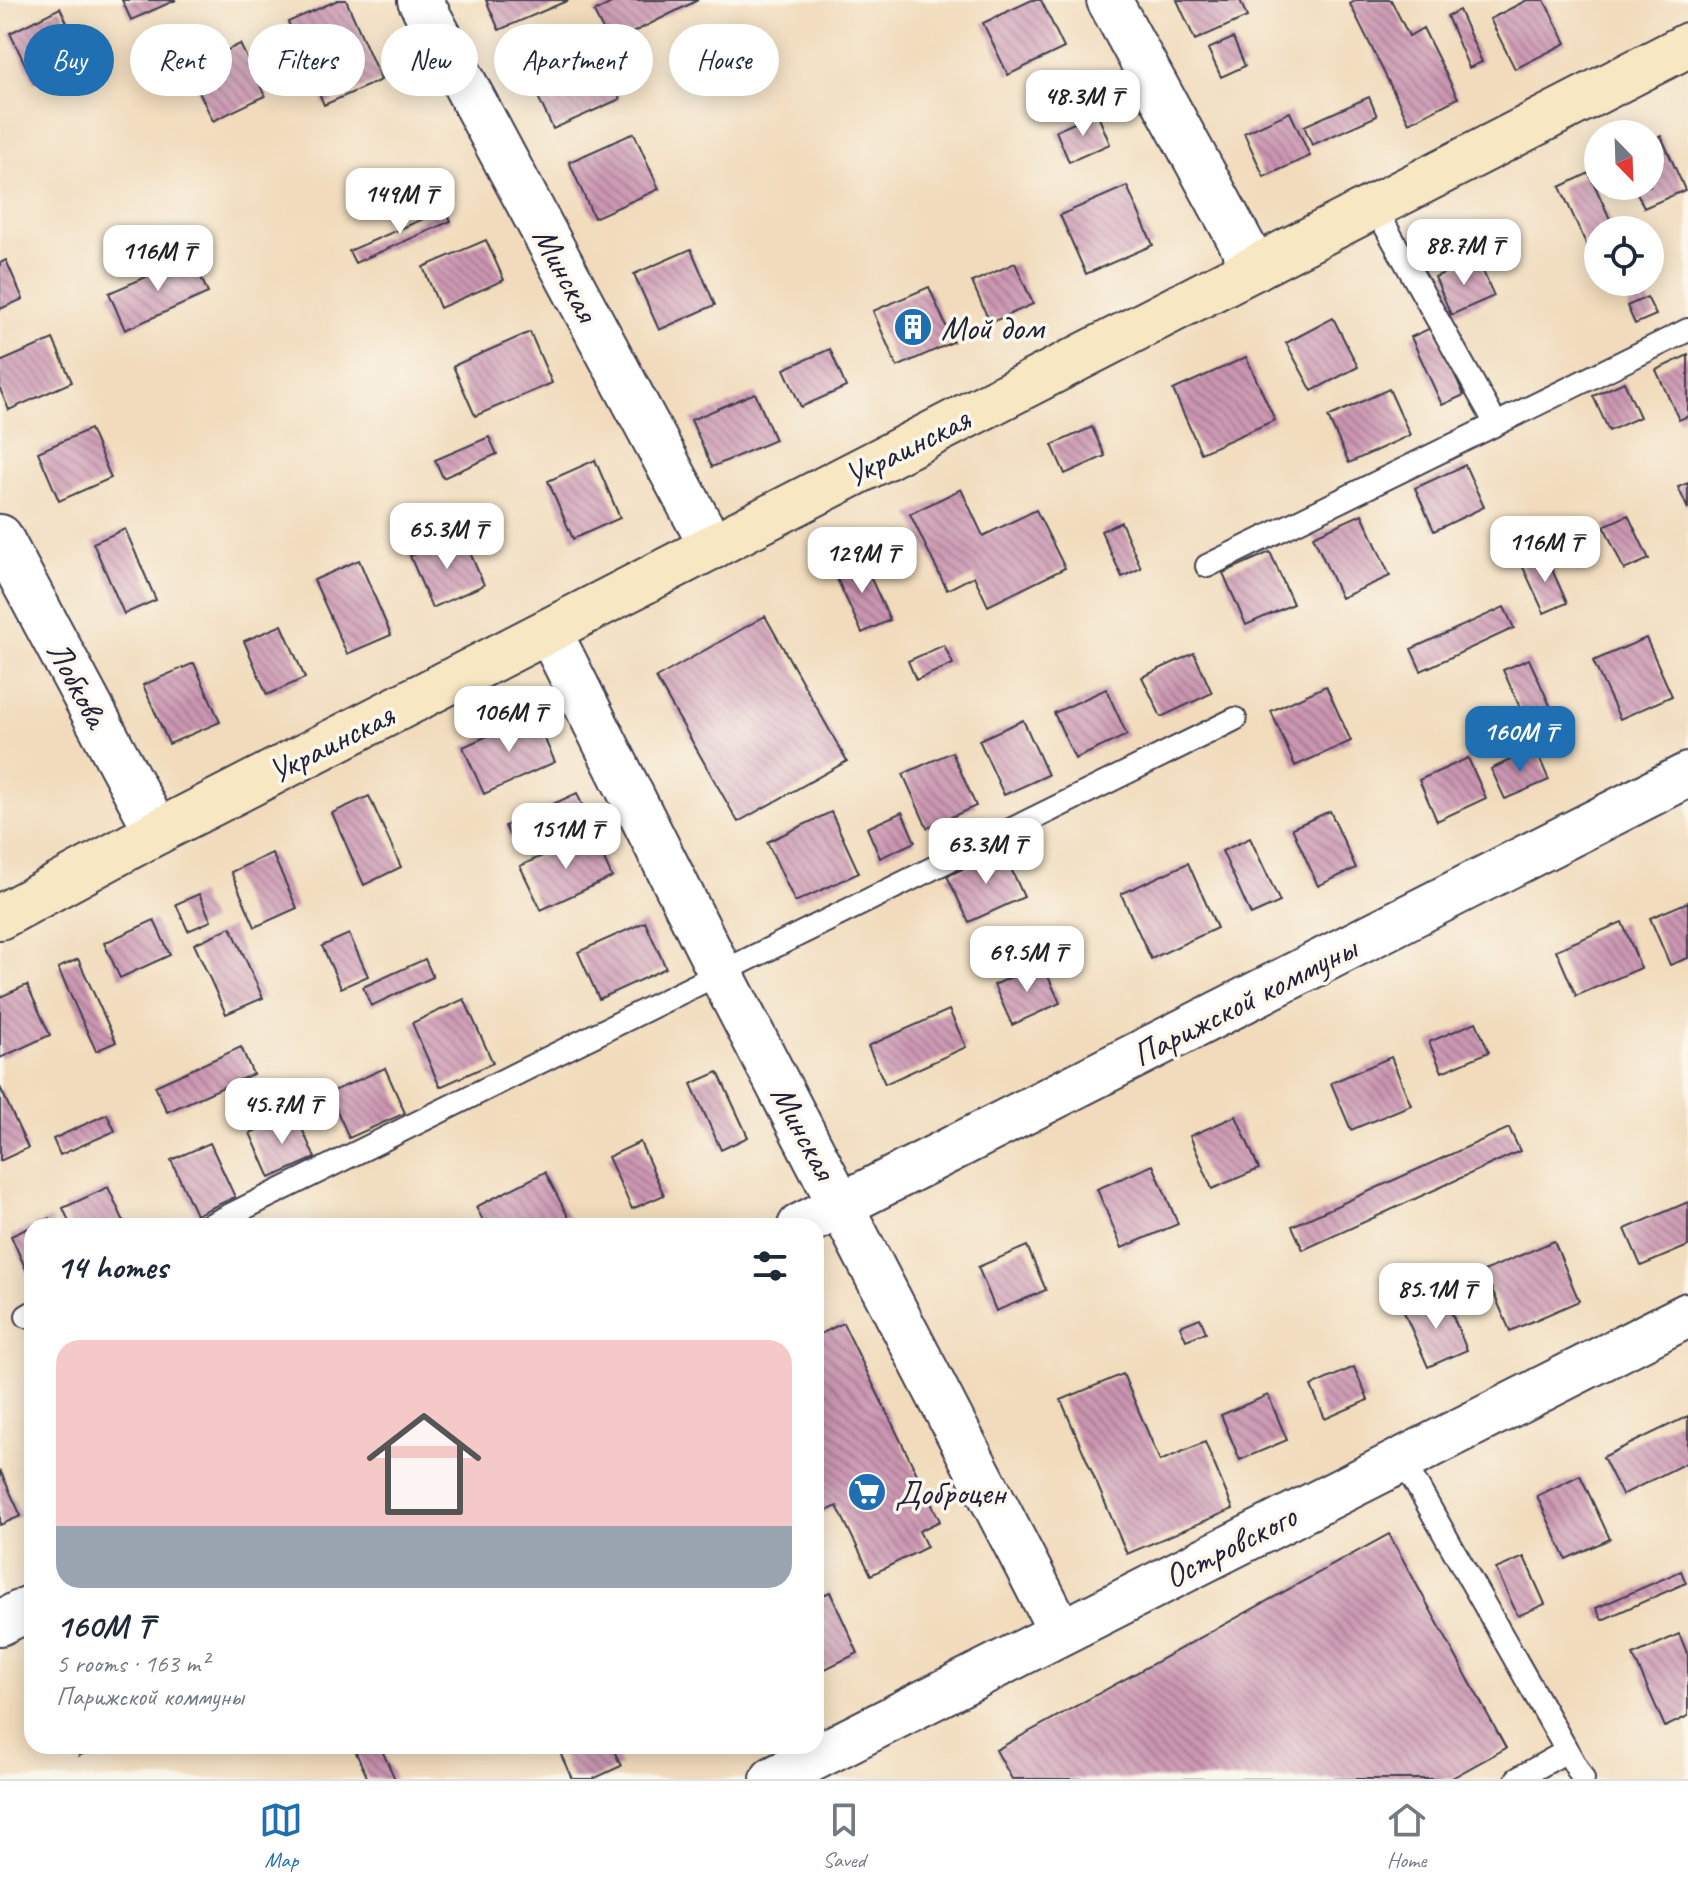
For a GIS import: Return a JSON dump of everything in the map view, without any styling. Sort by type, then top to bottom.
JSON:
[{"type":"street","name":"Минская","points":[[420,0],[712,547]]},
{"type":"street","points":[[1109,0],[1255,268]]},
{"type":"street","name":"Украинская","points":[[0,917],[157,832],[1688,45]]},
{"type":"street","name":"Лобкова","points":[[0,537],[157,832]]},
{"type":"street","name":"Минская","points":[[549,631],[720,972],[1061,1632]]},
{"type":"street","name":"Парижской коммуны","points":[[816,1218],[1688,775]]},
{"type":"street","name":"Островского","points":[[824,1753],[1688,1315]]},
{"type":"street","points":[[0,1623],[24,1611]]},
{"type":"street","name":"Островского","points":[[773,1779],[822,1754]]},
{"type":"lane","points":[[1374,206],[1496,424]]},
{"type":"lane","points":[[1207,566],[1688,330]]},
{"type":"lane","points":[[224,1218],[1235,719]]},
{"type":"lane","points":[[1402,1459],[1583,1779]]},
{"type":"lane","points":[[1517,1779],[1567,1751]]},
{"type":"building","points":[[122,0],[176,0],[131,20]]},
{"type":"building","points":[[338,0],[346,0],[356,24],[289,24]]},
{"type":"building","points":[[486,0],[569,0],[513,24],[496,24]]},
{"type":"building","points":[[617,0],[698,0],[650,24],[600,24],[594,12]]},
{"type":"building","points":[[1032,0],[1041,0],[1064,48],[1008,75],[983,23]]},
{"type":"building","points":[[1177,0],[1240,0],[1247,17],[1195,40]]},
{"type":"building","points":[[1357,0],[1391,0],[1409,36],[1423,28],[1458,98],[1409,123],[1350,4]]},
{"type":"building","points":[[1527,0],[1544,0],[1566,43],[1515,69],[1490,19]]},
{"type":"building","points":[[60,8],[68,24],[28,24]]},
{"type":"building","points":[[1459,10],[1482,62],[1469,68],[1447,16]]},
{"type":"building","points":[[24,26],[24,62],[10,33]]},
{"type":"building","points":[[1233,38],[1245,66],[1221,77],[1208,49]]},
{"type":"building","points":[[365,43],[381,80],[365,87]]},
{"type":"building","points":[[240,44],[248,61],[248,96],[265,96],[213,121],[201,96],[232,96],[232,48]]},
{"type":"building","points":[[320,96],[345,96],[324,105]]},
{"type":"building","points":[[538,96],[619,96],[620,99],[553,129]]},
{"type":"building","points":[[1369,97],[1377,116],[1312,145],[1304,126]]},
{"type":"building","points":[[1290,112],[1310,156],[1264,177],[1244,133]]},
{"type":"building","points":[[1097,113],[1110,144],[1069,162],[1056,131]]},
{"type":"building","points":[[634,133],[659,189],[594,218],[569,162]]},
{"type":"building","points":[[1664,143],[1685,190],[1664,199]]},
{"type":"building","points":[[1584,175],[1584,200],[1601,200],[1609,216],[1584,216],[1584,239],[1560,187]]},
{"type":"building","points":[[1127,186],[1153,245],[1086,274],[1060,215]]},
{"type":"building","points":[[1640,200],[1662,200],[1644,208]]},
{"type":"building","points":[[446,209],[451,221],[355,263],[349,251]]},
{"type":"building","points":[[486,240],[504,280],[440,308],[423,267]]},
{"type":"building","points":[[691,249],[715,305],[659,330],[634,274]]},
{"type":"building","points":[[192,257],[208,293],[125,330],[109,293]]},
{"type":"building","points":[[1477,258],[1494,296],[1451,315],[1435,277]]},
{"type":"building","points":[[6,260],[23,299],[0,309],[0,263]]},
{"type":"building","points":[[1015,263],[1033,304],[990,323],[972,282]]},
{"type":"building","name":"Мой дом","points":[[929,287],[953,342],[897,367],[873,311]]},
{"type":"building","points":[[1647,297],[1656,315],[1635,324],[1627,306]]},
{"type":"building","points":[[1333,318],[1358,367],[1312,391],[1286,343]]},
{"type":"building","points":[[1433,327],[1464,395],[1442,405],[1411,337]]},
{"type":"building","points":[[530,332],[552,383],[475,416],[453,366]]},
{"type":"building","points":[[53,339],[72,382],[9,410],[0,389],[0,362]]},
{"type":"building","points":[[830,349],[846,387],[801,407],[784,369]]},
{"type":"building","points":[[1688,355],[1688,416],[1679,420],[1656,370]]},
{"type":"building","points":[[1246,357],[1275,420],[1201,453],[1173,390]]},
{"type":"building","points":[[1624,382],[1640,417],[1609,431],[1593,396]]},
{"type":"building","points":[[1389,389],[1410,435],[1349,463],[1328,417]]},
{"type":"building","points":[[755,393],[775,440],[712,467],[691,420]]},
{"type":"building","points":[[1092,427],[1105,456],[1065,474],[1052,445]]},
{"type":"building","points":[[90,429],[111,478],[59,501],[38,452]]},
{"type":"building","points":[[489,437],[497,454],[443,478],[435,460]]},
{"type":"building","points":[[595,460],[620,518],[573,539],[548,481]]},
{"type":"building","points":[[1465,465],[1484,507],[1434,531],[1415,488]]},
{"type":"building","points":[[1688,483],[1688,509],[1678,487]]},
{"type":"building","points":[[961,489],[983,536],[1036,510],[1065,568],[988,606],[974,576],[947,590],[910,514]]},
{"type":"building","points":[[1362,514],[1390,576],[1341,598],[1313,536]]},
{"type":"building","points":[[1628,515],[1649,559],[1624,570],[1604,526]]},
{"type":"building","points":[[1121,522],[1141,568],[1122,577],[1101,531]]},
{"type":"building","points":[[125,529],[156,600],[124,614],[93,543]]},
{"type":"building","points":[[462,534],[484,585],[432,608],[410,556]]},
{"type":"building","points":[[1270,552],[1293,604],[1246,625],[1223,573]]},
{"type":"building","points":[[1545,554],[1567,603],[1544,613],[1522,565]]},
{"type":"building","points":[[861,557],[890,620],[862,633],[833,570]]},
{"type":"building","points":[[359,560],[391,635],[347,654],[314,580]]},
{"type":"building","points":[[1504,607],[1514,628],[1421,671],[1411,649]]},
{"type":"building","points":[[765,616],[847,761],[738,822],[656,678]]},
{"type":"building","points":[[282,625],[305,678],[267,695],[244,641]]},
{"type":"building","points":[[1646,638],[1672,696],[1620,719],[1593,661]]},
{"type":"building","points":[[944,645],[953,664],[916,680],[908,661]]},
{"type":"building","points":[[1194,653],[1212,693],[1161,717],[1142,677]]},
{"type":"building","points":[[1529,659],[1567,743],[1541,754],[1503,670]]},
{"type":"building","points":[[194,663],[220,722],[169,744],[143,685]]},
{"type":"building","points":[[1326,686],[1351,741],[1295,766],[1271,711]]},
{"type":"building","points":[[1106,689],[1127,735],[1075,759],[1054,713]]},
{"type":"building","points":[[534,715],[555,762],[484,794],[463,747]]},
{"type":"building","points":[[1023,720],[1048,775],[1004,795],[979,740]]},
{"type":"building","points":[[1535,748],[1549,780],[1505,799],[1491,769]]},
{"type":"building","points":[[952,752],[976,806],[927,828],[903,774]]},
{"type":"building","points":[[1468,758],[1486,798],[1437,821],[1419,780]]},
{"type":"building","points":[[577,793],[583,807],[511,839],[505,826]]},
{"type":"building","points":[[369,796],[401,867],[364,885],[332,813]]},
{"type":"building","points":[[1330,811],[1356,868],[1318,886],[1292,828]]},
{"type":"building","points":[[831,812],[859,873],[795,902],[767,842]]},
{"type":"building","points":[[902,812],[915,842],[880,858],[867,828]]},
{"type":"building","points":[[592,833],[612,877],[541,910],[520,866]]},
{"type":"building","points":[[1250,838],[1280,902],[1251,915],[1222,851]]},
{"type":"building","points":[[1003,851],[1024,897],[969,922],[947,876]]},
{"type":"building","points":[[272,853],[297,908],[255,927],[231,872]]},
{"type":"building","points":[[1188,863],[1217,928],[1151,959],[1121,894]]},
{"type":"building","points":[[199,894],[211,921],[188,931],[176,904]]},
{"type":"building","points":[[1688,902],[1688,958],[1670,965],[1650,918]]},
{"type":"building","points":[[154,920],[170,955],[120,978],[104,943]]},
{"type":"building","points":[[645,922],[666,968],[599,999],[578,952]]},
{"type":"building","points":[[1622,922],[1641,968],[1576,996],[1556,950]]},
{"type":"building","points":[[231,927],[263,998],[226,1014],[194,944]]},
{"type":"building","points":[[349,934],[368,976],[341,988],[322,946]]},
{"type":"building","points":[[78,959],[116,1042],[96,1051],[58,968]]},
{"type":"building","points":[[425,959],[433,977],[371,1006],[363,987]]},
{"type":"building","points":[[1042,963],[1060,1003],[1012,1025],[994,985]]},
{"type":"building","points":[[27,985],[50,1035],[0,1058],[0,997]]},
{"type":"building","points":[[464,999],[493,1063],[440,1087],[412,1023]]},
{"type":"building","points":[[949,1010],[966,1047],[885,1084],[868,1046]]},
{"type":"building","points":[[1476,1022],[1489,1052],[1442,1072],[1429,1042]]},
{"type":"building","points":[[241,1047],[253,1074],[167,1112],[155,1086]]},
{"type":"building","points":[[1391,1057],[1411,1105],[1351,1130],[1331,1083]]},
{"type":"building","points":[[385,1068],[405,1113],[349,1138],[329,1093]]},
{"type":"building","points":[[718,1072],[748,1137],[721,1150],[691,1084]]},
{"type":"building","points":[[0,1087],[28,1148],[0,1161]]},
{"type":"building","points":[[295,1113],[315,1158],[270,1178],[250,1133]]},
{"type":"building","points":[[107,1114],[115,1131],[60,1155],[53,1139]]},
{"type":"building","points":[[1236,1116],[1259,1169],[1212,1189],[1190,1136]]},
{"type":"building","points":[[1509,1128],[1520,1151],[1303,1250],[1292,1226]]},
{"type":"building","points":[[640,1142],[664,1195],[632,1209],[608,1157]]},
{"type":"building","points":[[210,1143],[235,1197],[196,1215],[171,1160]]},
{"type":"building","points":[[1153,1165],[1178,1224],[1122,1248],[1097,1189]]},
{"type":"building","points":[[545,1172],[569,1218],[482,1218],[476,1207]]},
{"type":"building","points":[[108,1187],[122,1218],[67,1218],[63,1208]]},
{"type":"building","points":[[1688,1202],[1688,1246],[1641,1266],[1625,1229]]},
{"type":"building","points":[[24,1230],[24,1265],[11,1236]]},
{"type":"building","points":[[1554,1241],[1579,1301],[1510,1331],[1484,1271]]},
{"type":"building","points":[[1027,1246],[1046,1290],[996,1311],[978,1267]]},
{"type":"building","points":[[1444,1295],[1467,1350],[1428,1367],[1404,1312]]},
{"type":"building","points":[[1200,1318],[1206,1332],[1186,1340],[1180,1326]]},
{"type":"building","points":[[843,1323],[940,1521],[919,1531],[927,1547],[871,1575],[837,1506],[824,1512],[824,1332]]},
{"type":"building","points":[[1354,1367],[1368,1400],[1325,1419],[1311,1386]]},
{"type":"building","points":[[1123,1374],[1160,1461],[1205,1442],[1233,1509],[1127,1554],[1061,1400]]},
{"type":"building","points":[[1268,1395],[1287,1440],[1240,1460],[1221,1415]]},
{"type":"building","points":[[1688,1416],[1688,1462],[1622,1495],[1603,1457]]},
{"type":"building","points":[[0,1470],[21,1516],[0,1525]]},
{"type":"building","points":[[1580,1475],[1610,1539],[1566,1559],[1537,1496]]},
{"type":"building","points":[[1389,1534],[1506,1748],[1450,1779],[1012,1779],[996,1750]]},
{"type":"building","points":[[1524,1557],[1545,1604],[1518,1616],[1496,1569]]},
{"type":"building","points":[[1681,1571],[1686,1583],[1602,1620],[1596,1608]]},
{"type":"building","points":[[830,1592],[858,1653],[824,1670],[824,1595]]},
{"type":"building","points":[[1679,1634],[1688,1655],[1688,1716],[1665,1727],[1633,1655]]},
{"type":"building","points":[[357,1754],[384,1754],[395,1779],[368,1779]]},
{"type":"building","points":[[561,1754],[616,1754],[621,1766],[593,1779],[572,1779]]},
{"type":"place","name":"Мой дом","points":[[913,327]]},
{"type":"place","name":"Доброцен","points":[[867,1492]]}]
